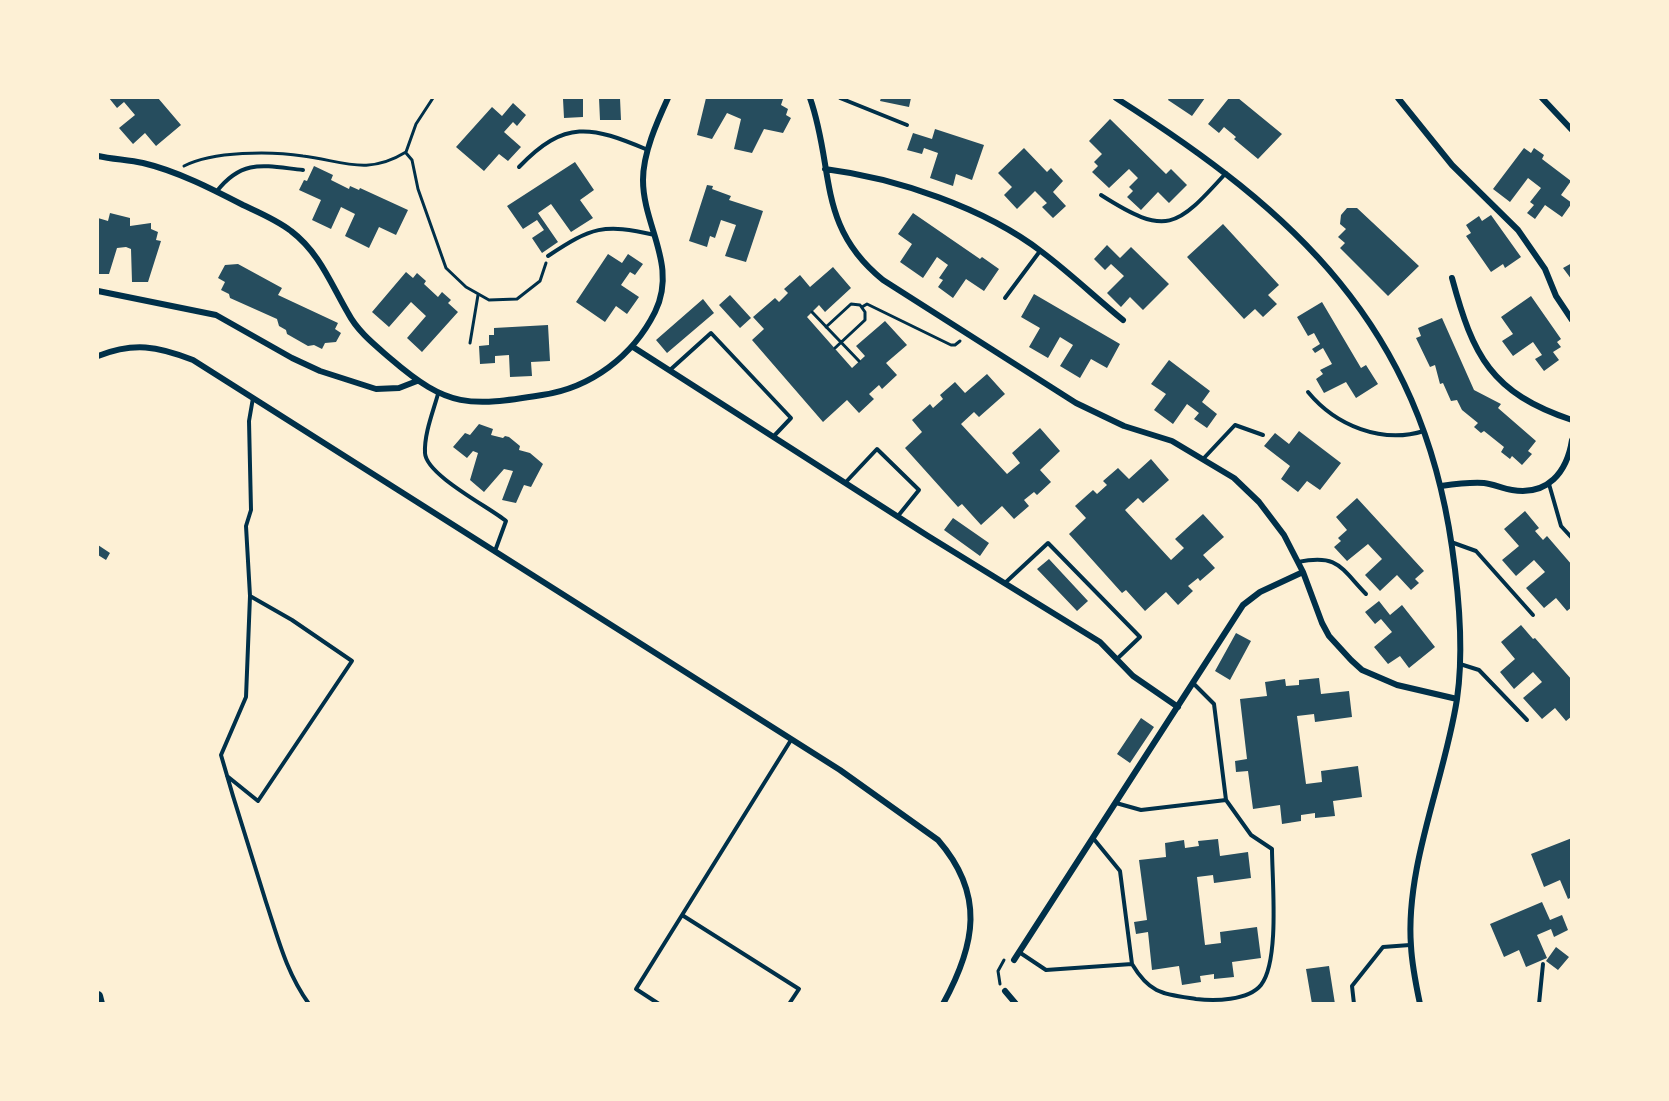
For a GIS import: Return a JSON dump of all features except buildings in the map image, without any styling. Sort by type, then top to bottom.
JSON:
[{"type":"main road","points":[[98,996],[100,1004]]},
{"type":"street","points":[[98,156],[143,163],[178,175],[270,218],[304,241],[357,327],[417,381],[438,394],[461,401],[514,400],[548,394],[591,379],[633,347],[655,312],[661,296],[664,268],[644,192],[644,166],[668,98]]},
{"type":"street","points":[[810,98],[839,226],[866,266],[883,280],[1098,415],[1172,441],[1204,458],[1234,478],[1259,502],[1284,535],[1303,572],[1326,630],[1351,660],[1362,670],[1397,685],[1457,699]]},
{"type":"street","points":[[1116,98],[1226,172],[1328,265],[1353,297],[1394,361],[1425,431],[1442,486],[1451,542],[1456,579],[1459,664],[1457,699],[1423,843],[1413,904],[1410,945],[1420,1004]]},
{"type":"street","points":[[1398,98],[1452,165],[1518,230],[1545,269],[1556,296],[1572,320]]},
{"type":"street","points":[[1542,98],[1572,130]]},
{"type":"street","points":[[825,169],[866,175],[929,195],[1005,228],[1041,250],[1123,320]]},
{"type":"street","points":[[1452,278],[1467,327],[1480,356],[1493,375],[1528,403],[1572,420]]},
{"type":"street","points":[[98,291],[216,315],[292,358],[320,371],[376,389],[399,388],[417,381]]},
{"type":"street","points":[[98,356],[118,349],[141,346],[164,348],[193,360],[840,770],[938,840],[958,867],[970,897],[968,946],[943,1004]]},
{"type":"street","points":[[633,347],[898,517],[1100,642],[1133,676],[1178,707]]},
{"type":"street","points":[[1442,486],[1484,483],[1513,490],[1529,490],[1549,484],[1564,470],[1572,440]]},
{"type":"street","points":[[1014,960],[1244,605],[1278,582],[1303,572]]},
{"type":"street","points":[[1005,991],[1016,1004]]},
{"type":"lane","points":[[840,98],[907,125]]},
{"type":"lane","points":[[519,167],[536,149],[554,139],[581,130],[599,132],[648,150]]},
{"type":"lane","points":[[216,192],[230,175],[250,167],[303,170]]},
{"type":"lane","points":[[1101,195],[1136,217],[1152,221],[1169,221],[1195,207],[1226,172]]},
{"type":"lane","points":[[548,256],[577,237],[603,228],[629,229],[655,235]]},
{"type":"lane","points":[[1005,298],[1041,250]]},
{"type":"lane","points":[[669,370],[711,333],[791,418],[773,437]]},
{"type":"lane","points":[[1308,392],[1318,405],[1345,424],[1377,434],[1404,437],[1425,431]]},
{"type":"lane","points":[[438,394],[426,441],[425,456],[434,469],[452,484],[506,521],[495,551]]},
{"type":"lane","points":[[253,398],[249,421],[251,510],[246,526],[250,596],[246,697],[220,755],[284,961],[295,984],[309,1004]]},
{"type":"lane","points":[[1204,458],[1235,425],[1263,435]]},
{"type":"lane","points":[[845,483],[878,449],[919,490],[898,517]]},
{"type":"lane","points":[[1549,484],[1561,525],[1572,538]]},
{"type":"lane","points":[[1451,542],[1476,551],[1533,615]]},
{"type":"lane","points":[[1005,583],[1048,543],[1140,637],[1118,658]]},
{"type":"lane","points":[[1298,562],[1318,558],[1330,559],[1366,594]]},
{"type":"lane","points":[[227,776],[258,801],[352,661],[292,620],[250,596]]},
{"type":"lane","points":[[1459,664],[1479,670],[1527,720]]},
{"type":"lane","points":[[1093,838],[1120,871],[1132,964],[1143,982],[1162,994],[1206,1000],[1242,997],[1261,985],[1270,961],[1273,930],[1272,849],[1251,836],[1226,800],[1214,705],[1193,683]]},
{"type":"lane","points":[[659,1004],[636,989],[791,739]]},
{"type":"lane","points":[[1116,803],[1141,810],[1226,800]]},
{"type":"lane","points":[[682,915],[799,988],[789,1004]]},
{"type":"lane","points":[[1354,1004],[1352,987],[1383,947],[1410,945]]},
{"type":"lane","points":[[1019,952],[1046,970],[1132,964]]},
{"type":"lane","points":[[1539,1004],[1543,964]]},
{"type":"path","points":[[178,175],[187,164],[214,157],[255,153],[304,156],[361,166],[378,164],[406,152],[416,124],[433,98]]},
{"type":"path","points":[[406,152],[412,160],[418,189],[446,268],[478,295],[489,300],[503,301],[524,296],[540,281],[548,256]]},
{"type":"path","points":[[470,343],[478,295]]},
{"type":"path","points":[[826,327],[851,304],[862,307],[866,312],[865,320],[835,348]]},
{"type":"path","points":[[862,307],[867,304],[951,345],[955,345],[966,332]]},
{"type":"path","points":[[812,312],[860,362]]},
{"type":"path","points":[[1005,991],[1000,983],[1000,963],[1006,958],[1014,960]]}]
